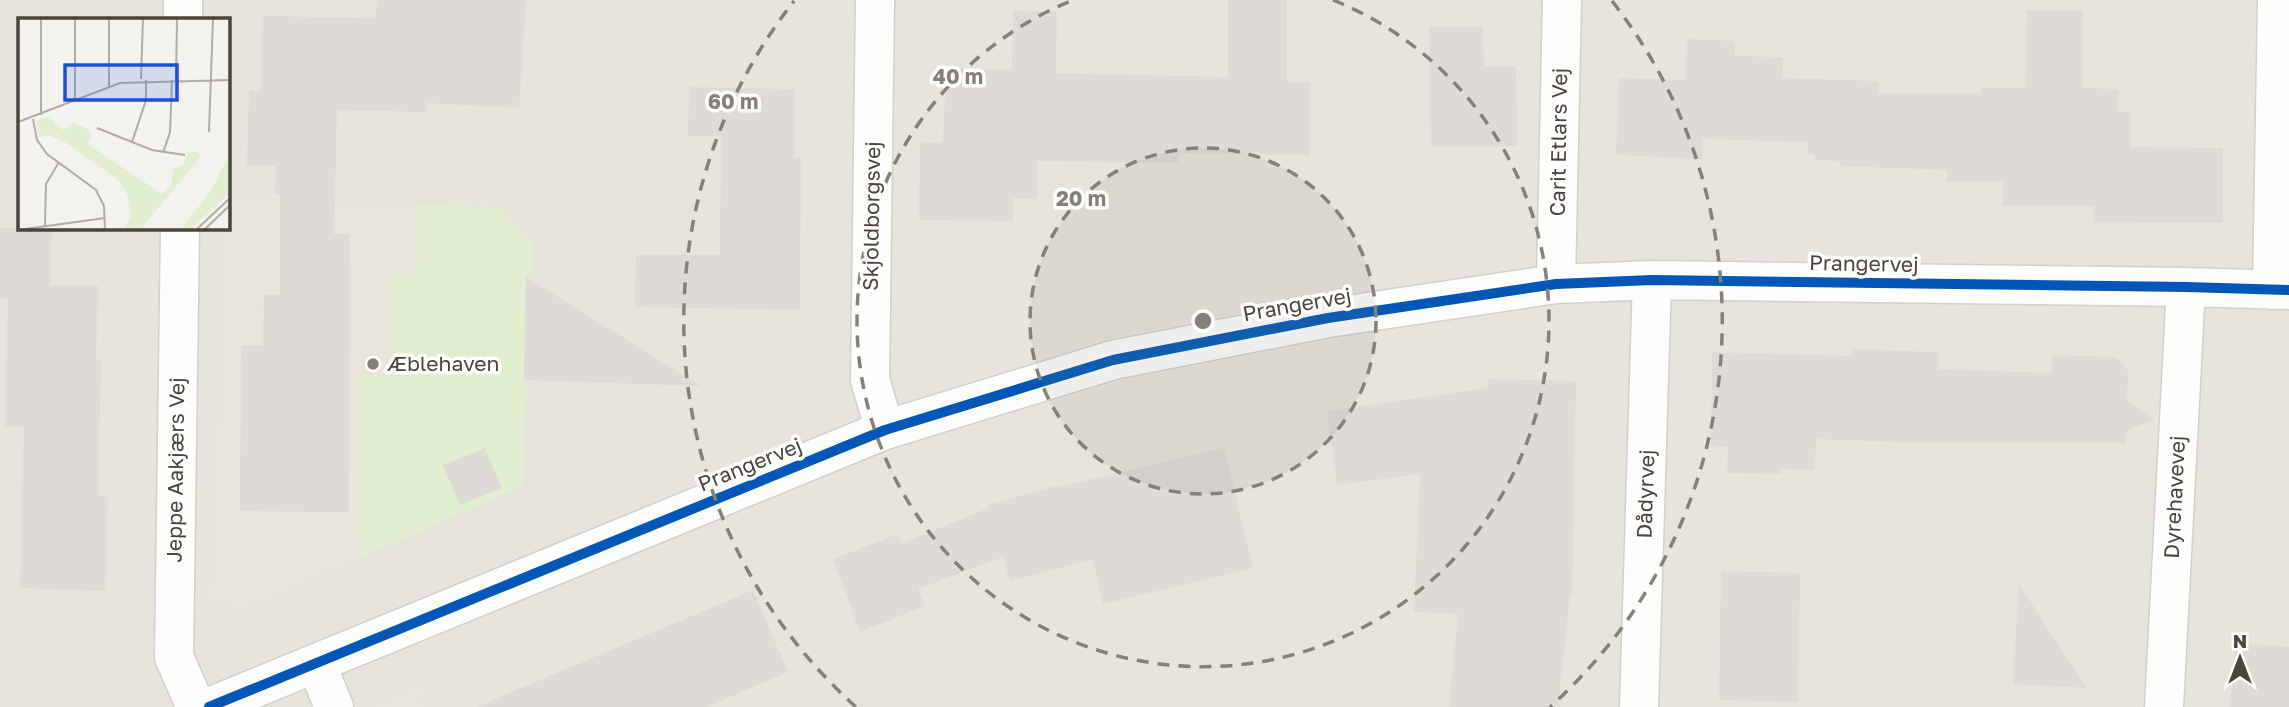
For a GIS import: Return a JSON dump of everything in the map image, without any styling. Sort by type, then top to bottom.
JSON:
[{"type":"street","points":[[183,0],[183,18]]},
{"type":"street","name":"Skjoldborgsvej","points":[[875,0],[870,380],[885,430]]},
{"type":"street","name":"Carit Etlars Vej","points":[[1556,284],[1562,0]]},
{"type":"street","points":[[2277,0],[2281,290]]},
{"type":"street","name":"Jeppe Aakjærs Vej","points":[[180,229],[174,657],[196,707]]},
{"type":"street","name":"Prangervej","points":[[209,707],[885,430],[1112,360],[1328,318],[1556,284],[1652,280],[2281,290]]},
{"type":"street","name":"Dådyrvej","points":[[1639,707],[1652,280]]},
{"type":"street","name":"Dyrehavevej","points":[[2164,707],[2186,287]]},
{"type":"street","points":[[316,663],[334,707]]},
{"type":"shaded area","points":[[0,0],[2289,0],[2289,707],[0,707]]},
{"type":"shaded area","name":"Æblehaven","points":[[229,200],[501,208],[532,242],[523,486],[242,610],[214,599],[222,229],[229,229]]},
{"type":"shaded area","points":[[416,688],[424,707],[371,707]]},
{"type":"green space","points":[[417,205],[501,208],[532,242],[523,486],[361,558],[360,374],[391,376],[392,276],[416,276]]},
{"type":"building","points":[[377,0],[526,0],[519,108],[426,103],[426,112],[337,110],[334,234],[350,234],[349,512],[240,511],[241,345],[263,345],[264,295],[280,295],[280,194],[275,194],[276,166],[247,166],[249,90],[261,91],[263,16],[376,18]]},
{"type":"building","points":[[1228,0],[1287,0],[1287,82],[1310,82],[1310,155],[1178,153],[1178,163],[1037,161],[1037,199],[1013,198],[1013,221],[919,220],[920,142],[943,143],[946,68],[1012,70],[1013,11],[1057,12],[1056,73],[1228,77]]},
{"type":"building","points":[[2027,10],[2083,10],[2082,88],[2119,89],[2118,112],[2131,112],[2130,147],[2223,148],[2223,223],[2094,222],[2094,206],[2003,206],[2003,182],[1947,182],[1947,170],[1840,166],[1840,161],[1815,160],[1815,155],[1807,154],[1808,142],[1703,139],[1702,159],[1616,155],[1619,78],[1686,80],[1687,39],[1735,41],[1735,56],[1783,57],[1783,78],[1879,81],[1879,93],[1981,93],[1981,88],[2025,88]]},
{"type":"building","points":[[1429,27],[1483,27],[1484,66],[1516,66],[1517,146],[1431,147]]},
{"type":"building","points":[[689,87],[795,89],[794,157],[801,157],[800,310],[635,307],[636,255],[720,255],[721,136],[688,136]]},
{"type":"building","points":[[0,228],[52,229],[50,285],[98,286],[96,360],[101,360],[98,496],[108,497],[105,591],[20,588],[24,427],[5,426],[8,298],[0,298]]},
{"type":"building","points":[[526,277],[701,386],[524,380]]},
{"type":"building","points":[[1852,349],[1938,352],[1938,369],[2051,373],[2052,355],[2116,357],[2128,371],[2127,401],[2155,419],[2126,431],[2126,443],[1927,443],[1816,439],[1815,470],[1781,469],[1781,474],[1727,473],[1728,447],[1711,446],[1712,352],[1851,356]]},
{"type":"building","points":[[1488,379],[1576,381],[1572,596],[1558,707],[1449,707],[1458,614],[1414,612],[1420,474],[1337,485],[1327,411],[1487,388]]},
{"type":"building","points":[[485,448],[502,488],[460,505],[443,465]]},
{"type":"building","points":[[1224,448],[1253,568],[1103,604],[1093,559],[1010,581],[1003,557],[918,589],[925,606],[860,632],[833,559],[898,534],[901,544],[988,508],[988,505],[1054,486]]},
{"type":"building","points":[[1721,571],[1800,573],[1798,702],[1719,700]]},
{"type":"building","points":[[2019,584],[2087,688],[2013,684]]},
{"type":"building","points":[[753,590],[788,672],[707,707],[476,707]]},
{"type":"building","points":[[2235,642],[2289,647],[2289,707],[2230,707]]},
{"type":"cycle path","points":[[209,707],[885,430],[1113,360],[1328,318],[1556,284],[1652,280],[2289,290]]},
{"type":"place","name":"Æblehaven","points":[[373,364]]}]
